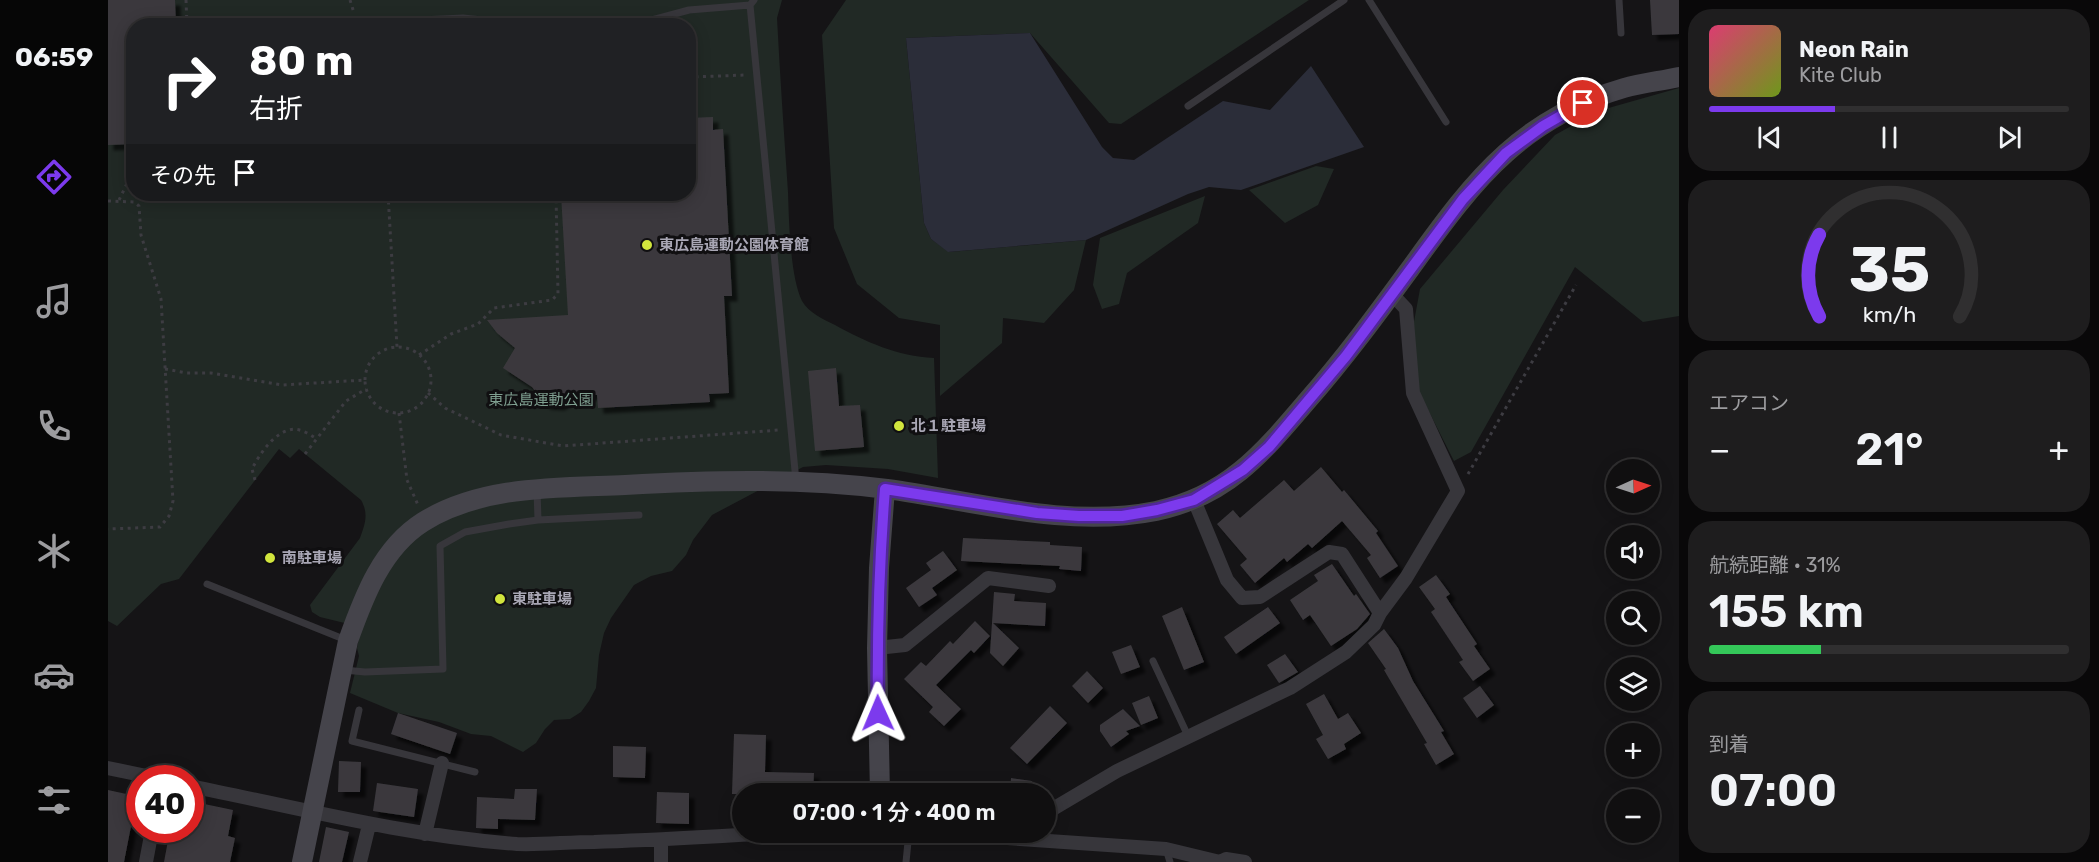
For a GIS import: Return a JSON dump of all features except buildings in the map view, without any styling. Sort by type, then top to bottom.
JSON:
[{"type":"street","points":[[302,862],[348,640],[383,561],[401,540],[421,523],[449,508],[499,494],[664,483],[796,481],[885,489],[1037,513],[1079,516],[1122,516],[1194,500],[1243,470],[1269,447],[1346,356],[1463,199],[1506,153],[1543,126],[1583,103],[1626,88],[1679,77]]},
{"type":"street","points":[[1056,807],[1117,771],[1290,688],[1346,652],[1374,625],[1406,578],[1458,491],[1413,393],[1406,309],[1392,294]]},
{"type":"street","points":[[880,783],[877,648],[879,568],[885,489]]},
{"type":"street","points":[[1194,500],[1227,580],[1242,598],[1260,597],[1329,552],[1342,554],[1380,613]]},
{"type":"street","points":[[877,648],[905,645],[988,578],[1049,586]]},
{"type":"street","points":[[425,834],[442,764]]},
{"type":"street","points":[[108,768],[126,772]]},
{"type":"street","points":[[204,789],[369,825],[425,834],[520,844],[732,836]]},
{"type":"street","points":[[360,862],[369,825]]},
{"type":"street","points":[[661,840],[662,862]]},
{"type":"street","points":[[1056,841],[1220,862],[1226,859],[1245,862]]},
{"type":"street","points":[[146,862],[150,843]]},
{"type":"lane","points":[[1188,106],[1344,0]]},
{"type":"lane","points":[[1369,0],[1446,122]]},
{"type":"lane","points":[[1619,0],[1621,33]]},
{"type":"lane","points":[[659,18],[689,10],[752,3],[796,481]]},
{"type":"lane","points":[[537,490],[538,520]]},
{"type":"lane","points":[[341,670],[365,672],[443,669],[440,546],[465,532],[538,520],[639,515]]},
{"type":"lane","points":[[207,584],[348,640]]},
{"type":"lane","points":[[1153,661],[1188,736]]},
{"type":"lane","points":[[359,710],[352,741],[475,772]]},
{"type":"lane","points":[[906,862],[908,843]]},
{"type":"path","points":[[186,0],[187,18]]},
{"type":"path","points":[[696,77],[751,74]]},
{"type":"path","points":[[118,200],[126,184]]},
{"type":"path","points":[[108,201],[134,202],[139,206],[141,235],[161,299],[173,501],[169,516],[160,526],[108,529]]},
{"type":"path","points":[[388,201],[397,347]]},
{"type":"path","points":[[419,355],[451,334],[478,324],[494,308],[552,300],[558,294],[555,201]]},
{"type":"path","points":[[1458,491],[1576,285]]},
{"type":"path","points":[[397,347],[411,350],[419,355],[426,363],[431,383],[423,402],[415,409],[399,413],[384,411],[375,405],[366,389],[365,380],[370,362],[388,348],[397,347]]},
{"type":"path","points":[[165,369],[187,373],[211,373],[282,385],[365,380]]},
{"type":"path","points":[[305,454],[346,401],[366,389]]},
{"type":"path","points":[[428,393],[445,408],[501,435],[563,446],[788,430]]},
{"type":"path","points":[[399,413],[407,480],[418,506]]},
{"type":"path","points":[[255,480],[252,469],[258,457],[282,434],[289,430],[297,430],[306,432],[317,439]]},
{"type":"green space","name":"東広島運動公園","points":[[108,0],[782,0],[777,18],[778,40],[791,248],[798,290],[802,301],[812,312],[858,337],[895,351],[934,358],[938,478],[888,469],[826,465],[803,467],[712,515],[693,540],[686,555],[672,571],[651,576],[634,585],[611,618],[604,633],[599,655],[596,688],[581,712],[570,719],[554,720],[536,743],[523,752],[491,736],[471,734],[439,722],[398,713],[350,693],[359,656],[357,648],[361,627],[320,617],[312,612],[310,605],[360,538],[366,514],[361,500],[299,449],[290,458],[279,449],[179,579],[161,584],[117,626],[108,621]]},
{"type":"green space","points":[[846,0],[1309,0],[1121,124],[1109,123],[1030,33],[906,38],[924,223],[931,239],[949,252],[1086,240],[1074,290],[1044,323],[1003,318],[1002,343],[940,396],[940,325],[899,318],[857,284],[834,228],[822,35]]},
{"type":"green space","points":[[1679,88],[1679,316],[1643,322],[1575,267],[1471,452],[1454,461],[1416,386],[1411,338],[1420,289],[1503,190],[1555,135],[1598,111]]},
{"type":"green space","points":[[1316,166],[1334,169],[1318,205],[1285,223],[1249,190]]},
{"type":"green space","points":[[1205,196],[1198,223],[1127,273],[1119,304],[1102,309],[1093,285],[1100,238]]},
{"type":"water","points":[[1030,33],[1102,147],[1113,158],[1134,160],[1223,101],[1270,110],[1311,66],[1364,147],[1241,190],[1209,187],[1188,194],[1086,240],[948,252],[931,239],[924,223],[906,38]]},
{"type":"place","name":"東広島運動公園体育館","points":[[647,245]]},
{"type":"place","name":"北１駐車場","points":[[899,426]]},
{"type":"place","name":"南駐車場","points":[[270,558]]},
{"type":"place","name":"東駐車場","points":[[500,599]]},
{"type":"route","points":[[878,713],[879,568],[885,489],[1037,513],[1079,516],[1122,516],[1157,510],[1194,500],[1213,490],[1243,470],[1269,447],[1346,356],[1463,199],[1506,153],[1543,126],[1583,103]]}]
